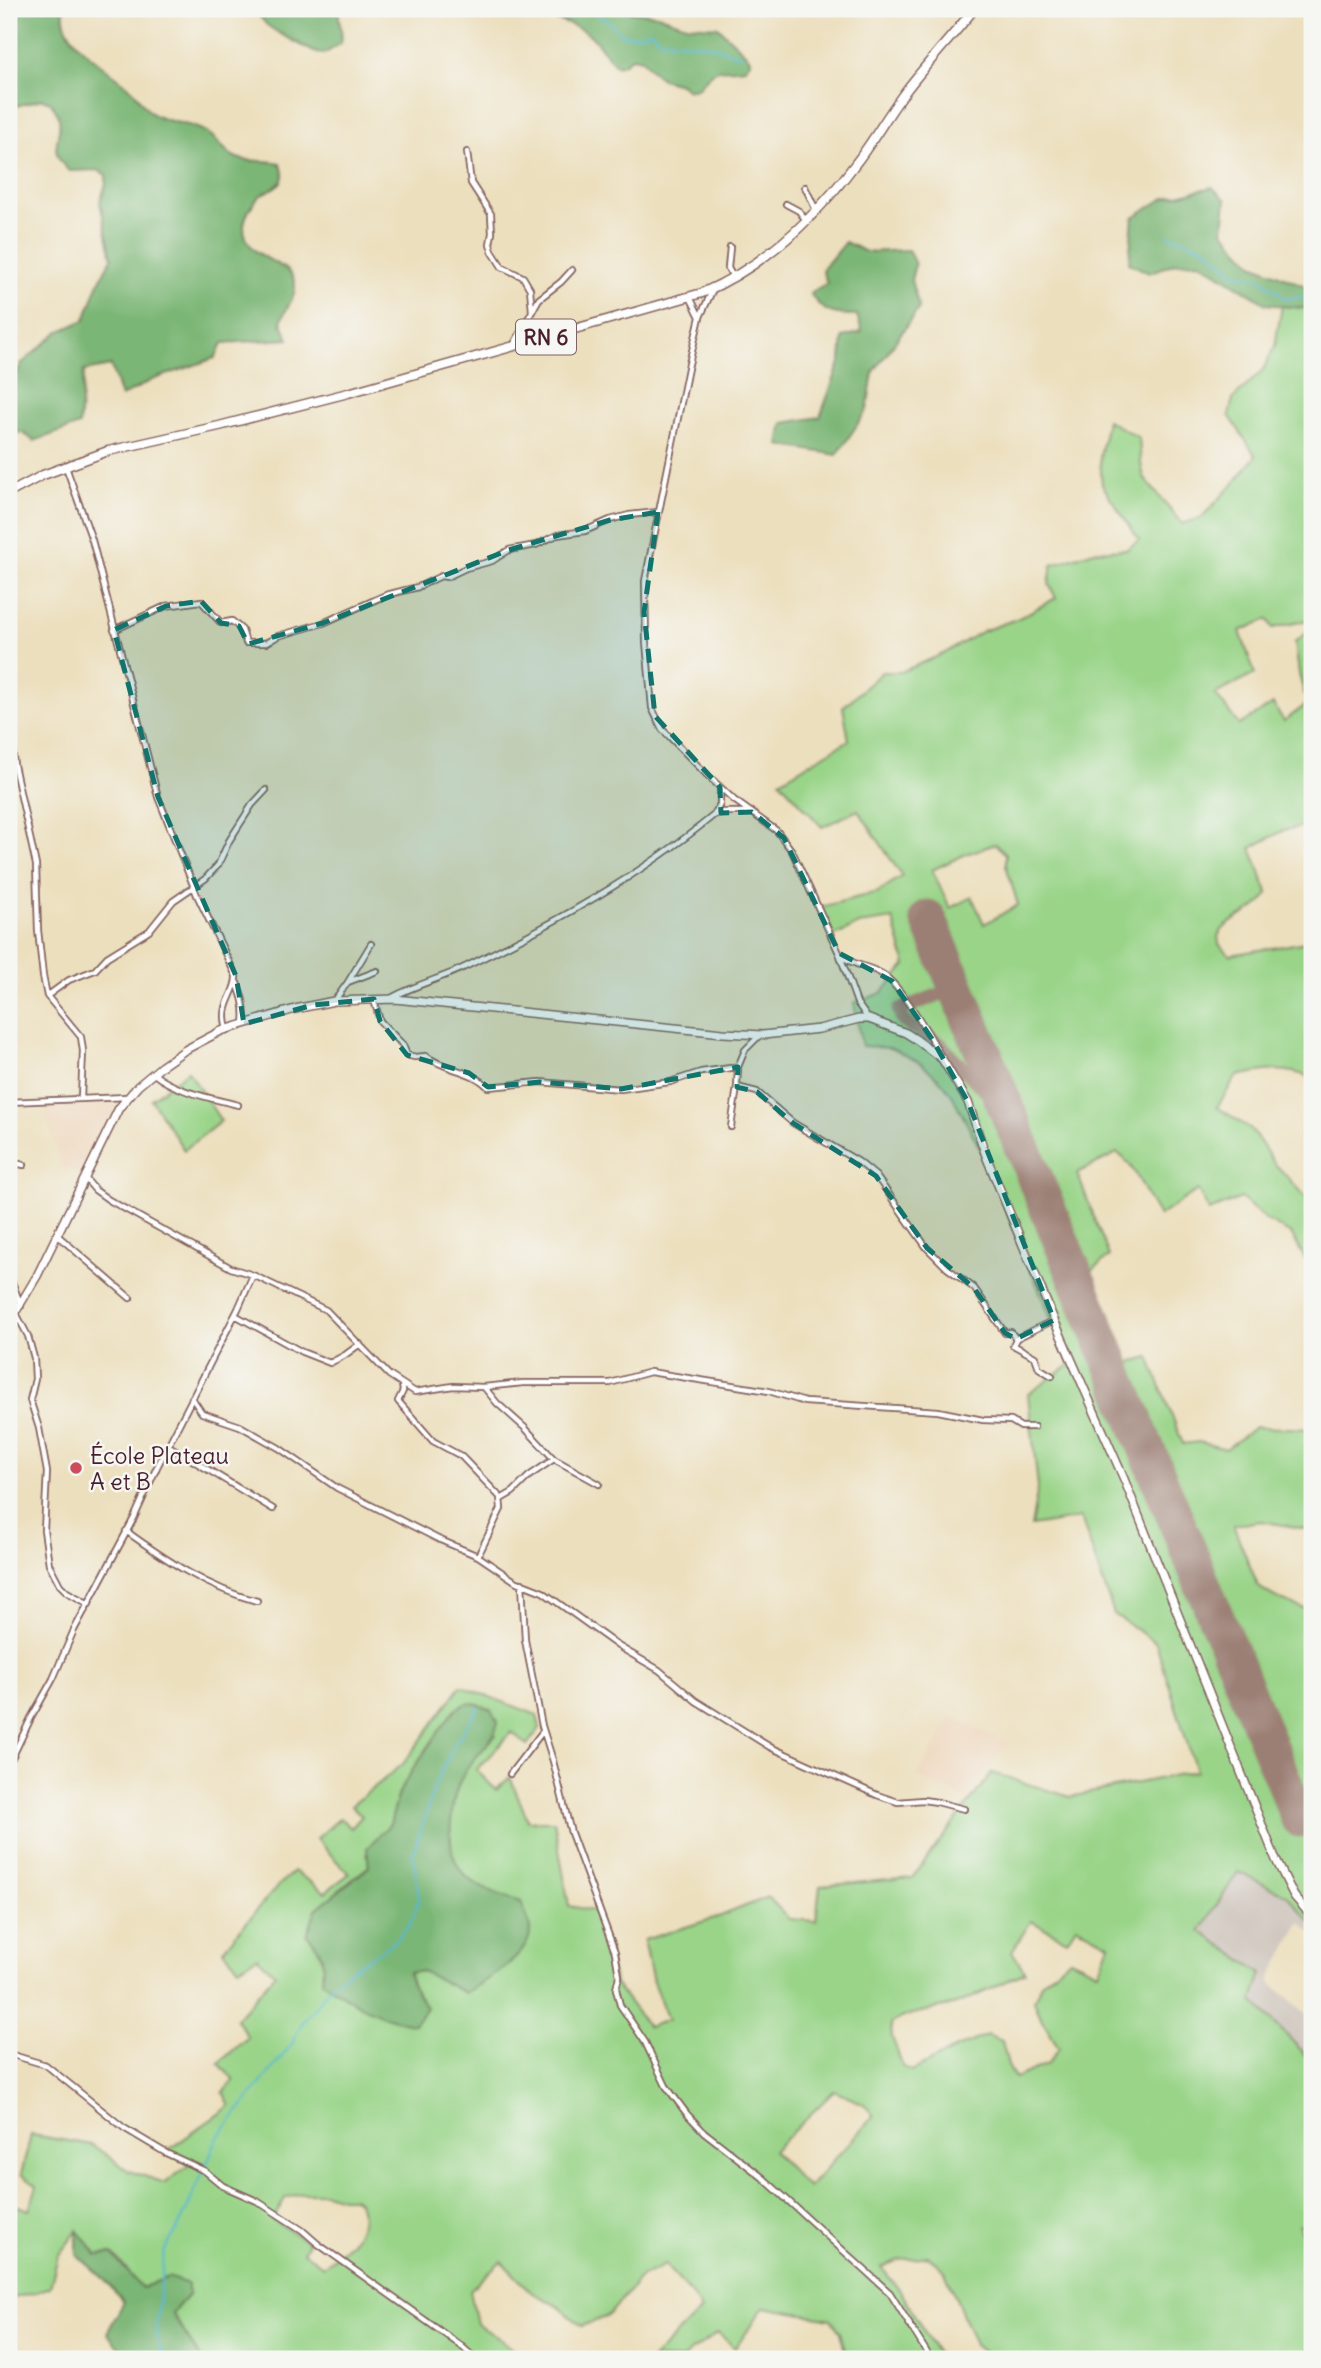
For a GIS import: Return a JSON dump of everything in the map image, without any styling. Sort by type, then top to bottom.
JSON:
[{"type":"main road","name":"RN 6","points":[[9,493],[43,475],[108,451],[241,421],[713,288],[774,250],[816,211],[857,162],[907,89],[974,9]]},
{"type":"main road","points":[[9,1323],[57,1234],[119,1108],[153,1073],[185,1050],[227,1028],[334,1001],[374,999],[723,1033],[760,1034],[819,1029],[869,1019],[906,1033],[942,1059],[975,1118],[986,1156],[1124,1479],[1276,1860],[1294,1896],[1312,1917]]},
{"type":"street","points":[[467,152],[471,183],[491,214],[492,251],[502,267],[523,277],[530,289],[532,311]]},
{"type":"street","points":[[805,187],[816,211]]},
{"type":"street","points":[[786,204],[799,211],[806,220]]},
{"type":"street","points":[[730,247],[728,268],[733,277]]},
{"type":"street","points":[[511,347],[519,338],[539,299],[572,270]]},
{"type":"street","points":[[713,288],[700,317],[645,581],[646,642],[652,708],[662,729],[720,788],[784,838],[839,953],[857,1003],[869,1019]]},
{"type":"street","points":[[689,296],[700,317]]},
{"type":"street","points":[[65,466],[92,540],[158,797],[195,888],[236,976],[227,1003],[227,1028]]},
{"type":"street","points":[[114,630],[166,606],[201,601],[221,623],[232,621],[239,626],[246,643],[261,645],[278,636],[323,623],[386,595],[418,587],[441,576],[447,577],[482,564],[509,550],[536,545],[557,535],[584,531],[629,515],[658,513]]},
{"type":"street","points":[[9,723],[14,765],[36,865],[38,930],[47,996],[80,1037],[83,1051],[81,1098]]},
{"type":"street","points":[[714,815],[720,804],[720,788]]},
{"type":"street","points":[[47,996],[69,980],[95,970],[107,957],[149,931],[173,901],[195,888],[218,865],[229,841],[266,790]]},
{"type":"street","points":[[389,1000],[466,967],[549,924],[648,864],[714,815],[752,812]]},
{"type":"street","points":[[334,1001],[371,944]]},
{"type":"street","points":[[839,953],[845,959],[876,970],[892,981],[942,1059]]},
{"type":"street","points":[[348,982],[377,971]]},
{"type":"street","points":[[236,982],[246,1010],[244,1024]]},
{"type":"street","points":[[374,999],[380,1021],[403,1045],[407,1055],[415,1058],[426,1056],[439,1066],[469,1073],[488,1087],[540,1082],[621,1089],[670,1082],[701,1072],[738,1068]]},
{"type":"street","points":[[731,1127],[738,1068],[745,1050],[760,1034]]},
{"type":"street","points":[[153,1073],[180,1088],[238,1105]]},
{"type":"street","points":[[737,1087],[757,1092],[793,1123],[876,1176],[927,1248],[947,1268],[974,1288],[1005,1333],[1011,1332],[1016,1339]]},
{"type":"street","points":[[9,1101],[128,1097]]},
{"type":"street","points":[[9,1162],[24,1165]]},
{"type":"street","points":[[85,1178],[109,1200],[231,1268],[253,1275],[326,1310],[390,1375],[415,1392],[453,1386],[484,1387],[523,1382],[610,1383],[650,1373],[769,1391],[804,1402],[938,1411],[983,1420],[1011,1422],[1021,1427],[1034,1427]]},
{"type":"street","points":[[57,1234],[130,1298]]},
{"type":"street","points":[[9,1274],[34,1359],[35,1379],[30,1400],[39,1428],[47,1472],[44,1530],[49,1564],[60,1585],[89,1604]]},
{"type":"street","points":[[9,1764],[253,1275]]},
{"type":"street","points":[[235,1315],[302,1352],[330,1363],[360,1344]]},
{"type":"street","points":[[1052,1376],[1039,1367],[1035,1357],[1013,1345],[1016,1339],[1054,1320]]},
{"type":"street","points":[[402,1384],[403,1391],[398,1401],[418,1426],[433,1441],[461,1456],[501,1499],[501,1509],[478,1556]]},
{"type":"street","points":[[484,1387],[496,1404],[525,1428],[554,1459],[599,1484]]},
{"type":"street","points":[[192,1398],[202,1413],[250,1432],[279,1448],[337,1488],[478,1556],[522,1583],[550,1596],[618,1646],[659,1670],[696,1701],[770,1747],[837,1779],[898,1802],[930,1801],[964,1809]]},
{"type":"street","points":[[168,1446],[272,1509]]},
{"type":"street","points":[[501,1499],[554,1459]]},
{"type":"street","points":[[126,1531],[156,1553],[211,1585],[257,1601]]},
{"type":"street","points":[[522,1583],[525,1640],[543,1730],[571,1833],[615,1952],[619,1976],[616,1989],[620,2005],[645,2042],[666,2085],[687,2114],[704,2132],[762,2177],[890,2292],[931,2359]]},
{"type":"street","points":[[510,1774],[543,1730]]},
{"type":"street","points":[[9,2054],[46,2065],[124,2128],[166,2153],[205,2171],[223,2186],[257,2201],[302,2230],[360,2276],[417,2314],[475,2359]]},
{"type":"highlighted area","points":[[658,512],[644,612],[655,716],[720,787],[721,813],[752,812],[784,838],[839,953],[892,981],[932,1039],[968,1102],[1054,1320],[1016,1339],[1005,1333],[974,1288],[927,1248],[876,1176],[793,1123],[757,1092],[737,1087],[738,1067],[621,1089],[540,1082],[488,1087],[469,1073],[407,1055],[380,1021],[374,999],[313,1005],[244,1024],[236,976],[158,797],[114,630],[166,606],[201,601],[221,623],[239,626],[248,644],[323,623],[509,550],[610,520]]},
{"type":"shaded area","points":[[121,1099],[83,1175],[62,1167],[43,1103]]},
{"type":"shaded area","points":[[951,1717],[1009,1743],[965,1798],[917,1777]]},
{"type":"shaded area","points":[[1238,1872],[1287,1895],[1312,1923],[1312,1933],[1300,1922],[1269,1981],[1312,2019],[1312,2061],[1252,2000],[1200,1931]]},
{"type":"green space","points":[[9,9],[64,9],[64,21],[78,44],[133,91],[151,113],[203,130],[237,158],[280,163],[283,179],[256,200],[244,225],[246,238],[252,247],[293,278],[295,291],[281,322],[289,339],[223,343],[215,358],[152,380],[121,397],[111,366],[84,371],[79,425],[34,441],[22,432],[9,435],[9,392],[21,364],[58,332],[85,320],[99,282],[112,258],[100,202],[106,175],[98,170],[69,171],[62,163],[56,150],[59,118],[51,102],[42,99],[9,108]]},
{"type":"green space","points":[[253,9],[339,9],[341,43],[324,54],[314,52],[267,25]]},
{"type":"green space","points":[[507,9],[610,9],[658,15],[686,25],[718,27],[751,61],[745,68],[714,72],[698,88],[688,90],[680,84],[662,79],[642,59],[632,57],[617,66],[583,30]]},
{"type":"green space","points":[[1212,187],[1226,200],[1223,231],[1253,264],[1305,286],[1312,285],[1312,309],[1266,304],[1200,262],[1175,263],[1149,273],[1129,263],[1133,217],[1165,198]]},
{"type":"green space","points":[[845,242],[866,252],[908,250],[915,264],[911,280],[919,308],[873,373],[867,410],[837,455],[779,445],[783,423],[820,417],[841,360],[843,337],[862,332],[857,315],[830,312],[810,293],[827,283],[822,270]]},
{"type":"green space","points":[[1282,306],[1312,309],[1312,628],[1308,620],[1273,628],[1268,619],[1240,631],[1255,674],[1215,694],[1239,725],[1273,704],[1284,721],[1307,704],[1299,674],[1295,642],[1312,629],[1312,825],[1284,830],[1251,848],[1268,893],[1257,906],[1229,923],[1218,936],[1219,944],[1230,955],[1312,941],[1312,1078],[1275,1070],[1237,1076],[1217,1107],[1252,1130],[1274,1163],[1310,1201],[1312,1262],[1309,1265],[1291,1234],[1265,1219],[1241,1198],[1209,1211],[1198,1190],[1159,1216],[1136,1174],[1117,1153],[1077,1173],[1109,1256],[1087,1275],[1128,1363],[1149,1357],[1183,1444],[1199,1442],[1226,1449],[1255,1427],[1312,1429],[1312,1530],[1261,1521],[1233,1525],[1258,1586],[1277,1598],[1312,1611],[1312,1923],[1287,1895],[1238,1872],[1200,1931],[1262,1973],[1253,2001],[1312,2061],[1312,2222],[1299,2225],[1309,2271],[1312,2271],[1312,2359],[992,2359],[975,2345],[945,2271],[928,2256],[899,2260],[881,2267],[901,2292],[940,2359],[847,2359],[840,2332],[831,2319],[764,2307],[735,2348],[718,2333],[684,2359],[652,2359],[701,2310],[689,2291],[665,2265],[642,2276],[608,2316],[582,2326],[558,2306],[531,2292],[501,2261],[470,2290],[477,2324],[525,2359],[201,2359],[172,2313],[188,2295],[168,2277],[142,2288],[113,2254],[97,2255],[77,2231],[58,2256],[50,2287],[9,2299],[9,2223],[15,2205],[29,2210],[37,2186],[21,2174],[31,2135],[92,2145],[129,2171],[165,2183],[191,2164],[167,2151],[230,2106],[223,2092],[234,2081],[219,2063],[248,2037],[236,2019],[275,1974],[257,1957],[239,1968],[223,1950],[294,1871],[325,1892],[349,1874],[316,1839],[340,1818],[351,1828],[362,1816],[351,1806],[403,1764],[461,1686],[537,1715],[540,1728],[527,1745],[512,1732],[476,1770],[496,1790],[510,1777],[528,1821],[554,1821],[569,1906],[595,1911],[615,1984],[648,2027],[668,2020],[653,1982],[644,1940],[721,1916],[768,1897],[789,1919],[816,1921],[820,1886],[912,1878],[992,1773],[1070,1797],[1196,1771],[1156,1643],[1114,1614],[1081,1518],[1031,1526],[1038,1487],[1028,1394],[1070,1365],[983,1154],[953,1097],[942,1082],[921,1063],[890,1048],[862,1046],[854,1003],[882,993],[906,965],[893,919],[859,924],[833,937],[821,907],[878,892],[902,876],[858,810],[822,827],[780,781],[849,740],[843,707],[882,672],[901,672],[943,654],[983,631],[1019,618],[1056,598],[1049,584],[1052,565],[1094,551],[1127,549],[1139,540],[1102,485],[1100,457],[1107,420],[1139,438],[1144,478],[1182,524],[1201,518],[1256,456],[1229,415],[1233,399],[1263,370],[1275,346]],"holes":[[[995,844],[1006,854],[1006,865],[1018,905],[984,924],[972,897],[950,908],[932,870]],[[455,1709],[496,1735],[471,1762],[459,1782],[452,1807],[449,1836],[454,1861],[465,1876],[488,1890],[521,1902],[438,1978],[422,1971],[408,1973],[426,2008],[367,2007],[345,1998],[324,1962],[319,1947],[316,1909],[369,1866],[367,1848],[390,1824],[399,1793]],[[1031,1921],[1067,1940],[1076,1926],[1109,1944],[1098,1972],[1070,1959],[1041,1983],[1034,2001],[1059,2048],[1048,2064],[1015,2078],[1008,2066],[1002,2041],[987,2035],[912,2071],[903,2067],[892,2037],[891,2024],[907,2016],[959,2003],[1025,1972],[1012,1951]],[[834,2091],[864,2104],[874,2116],[808,2188],[773,2151]],[[302,2193],[326,2193],[341,2198],[353,2198],[359,2201],[362,2212],[359,2231],[354,2239],[323,2266],[303,2252],[308,2242],[273,2220],[285,2198]]]},
{"type":"green space","points":[[188,1071],[221,1121],[184,1150],[151,1099]]},
{"type":"green space","points":[[475,1703],[491,1710],[498,1721],[492,1737],[467,1768],[456,1792],[451,1822],[453,1856],[459,1868],[477,1885],[521,1902],[530,1929],[529,1939],[516,1958],[465,1993],[422,1971],[408,1973],[414,1989],[427,2008],[414,2024],[402,2022],[366,2008],[322,1981],[321,1955],[307,1935],[316,1909],[369,1867],[367,1848],[390,1824],[399,1793],[442,1727],[456,1709]]},
{"type":"green space","points":[[77,2230],[97,2255],[112,2254],[142,2288],[168,2277],[188,2284],[188,2295],[172,2313],[201,2359],[117,2359],[123,2353],[107,2333],[124,2302],[102,2277],[77,2255]]},
{"type":"waterway","points":[[536,9],[553,16],[593,12],[608,21],[622,35],[651,31],[661,40],[709,45],[742,56]]},
{"type":"waterway","points":[[1168,235],[1206,248],[1234,273],[1261,279],[1286,299],[1312,295]]},
{"type":"waterway","points":[[163,2359],[156,2331],[164,2252],[183,2218],[218,2137],[292,2044],[300,2026],[331,1986],[390,1945],[410,1925],[419,1899],[413,1854],[436,1782],[453,1747],[479,1707]]},
{"type":"taxiway","points":[[956,988],[899,1010],[903,1021],[941,1045],[1009,1116]]},
{"type":"runway","points":[[928,918],[1299,1819]]},
{"type":"place","name":"École Plateau A et B","points":[[76,1468]]}]
